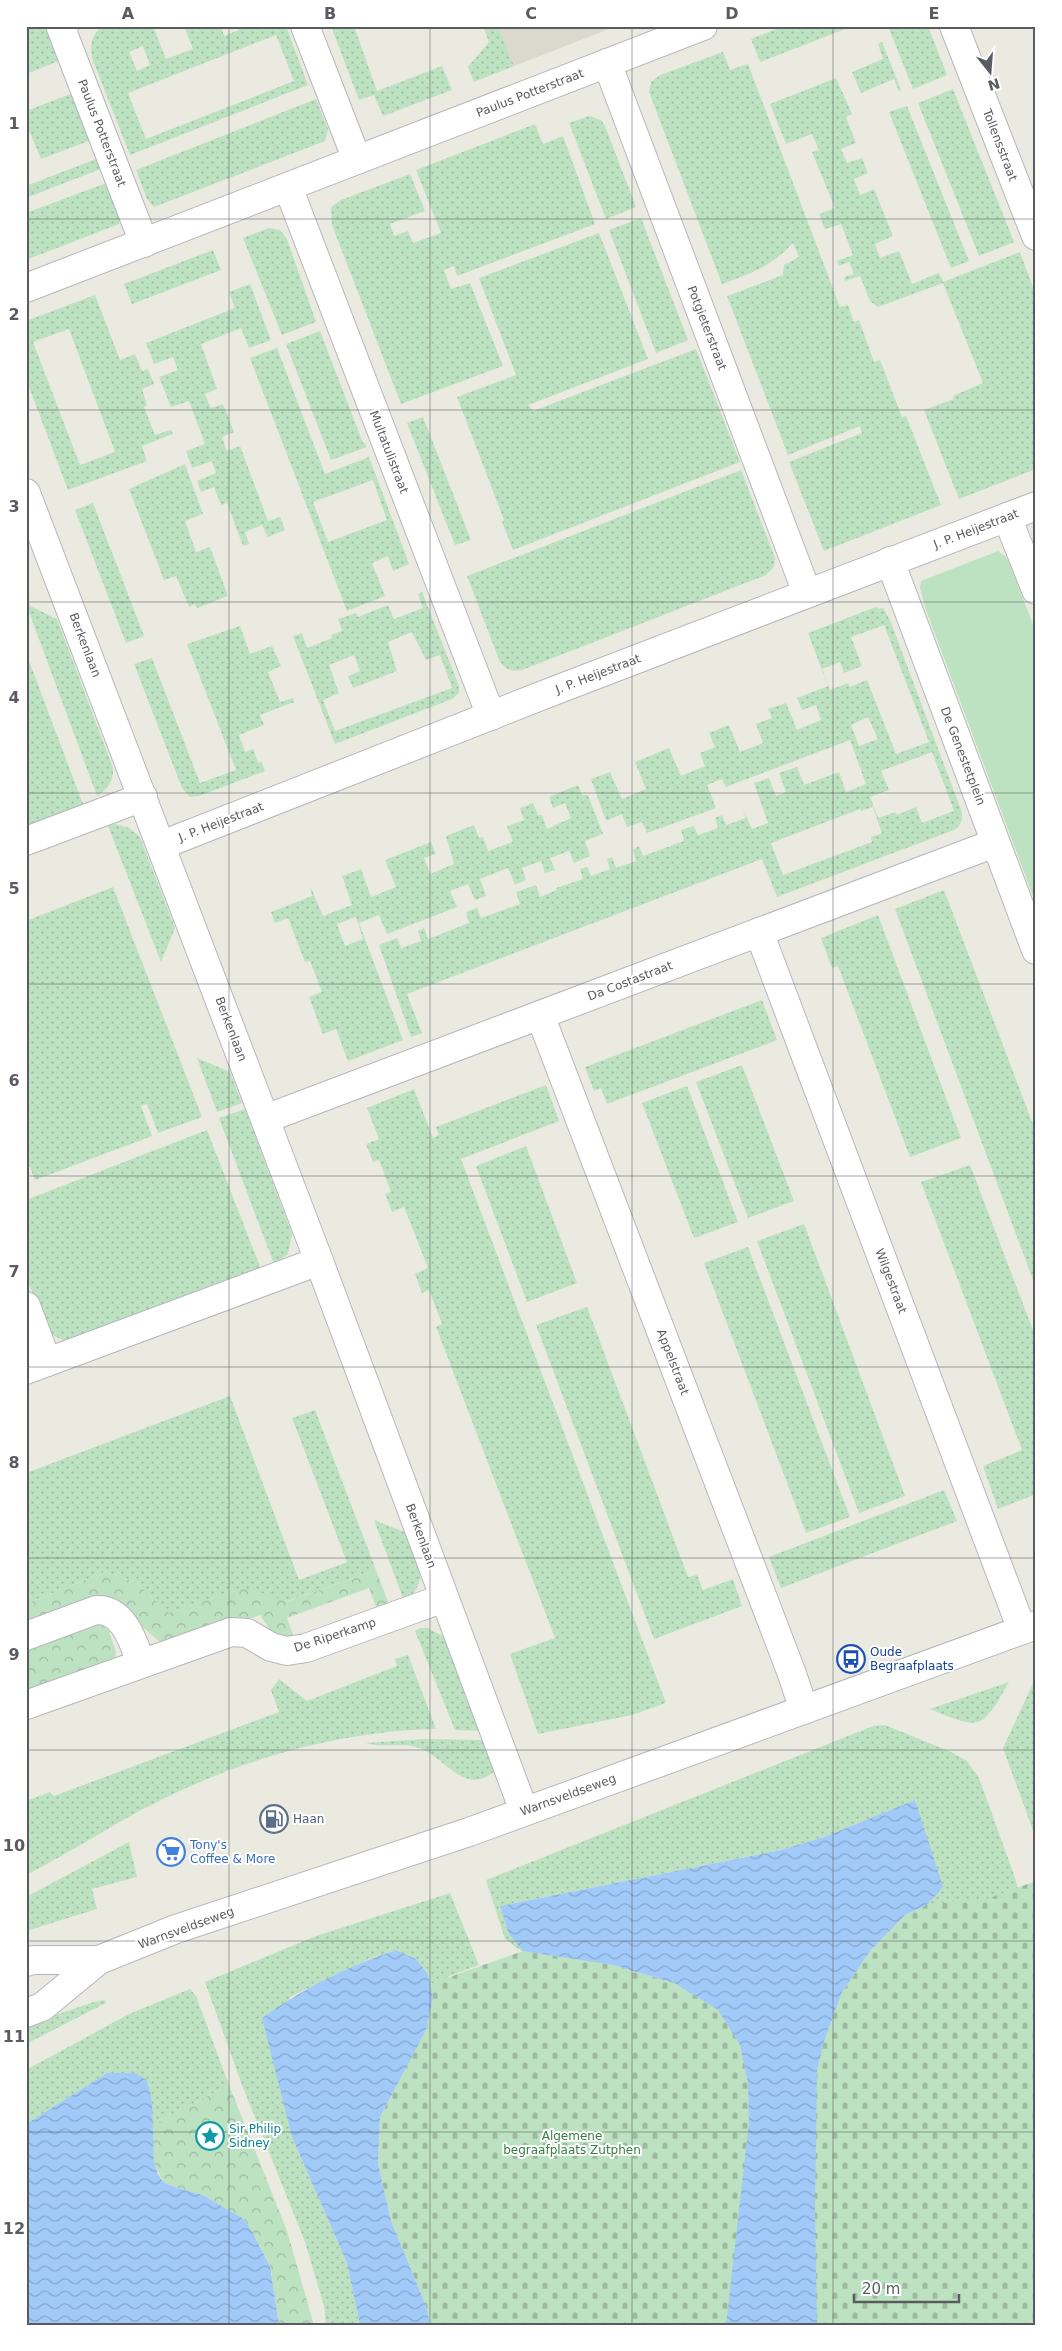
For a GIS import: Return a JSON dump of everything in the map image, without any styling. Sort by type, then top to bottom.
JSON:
[{"type":"street","name":"Paulus Potterstraat","points":[[64,26],[61,28],[144,243]]},
{"type":"street","points":[[305,26],[357,160]]},
{"type":"street","name":"Paulus Potterstraat","points":[[26,288],[703,26]]},
{"type":"street","name":"Tollensstraat","points":[[954,26],[1036,236]]},
{"type":"street","name":"Potgieterstraat","points":[[607,64],[807,593]]},
{"type":"street","name":"Multatulistraat","points":[[288,187],[491,716]]},
{"type":"street","name":"Berkenlaan","points":[[26,494],[320,1261],[524,1811]]},
{"type":"street","name":"J. P. Heijestraat","points":[[162,845],[807,593],[1036,506]]},
{"type":"street","points":[[1008,517],[1036,590]]},
{"type":"street","name":"De Genestetplein","points":[[890,561],[1036,950]]},
{"type":"street","points":[[26,841],[143,797]]},
{"type":"street","name":"Da Costastraat","points":[[265,1119],[995,843]]},
{"type":"street","name":"Wilgestraat","points":[[759,932],[1029,1627]]},
{"type":"street","name":"Appelstraat","points":[[540,1015],[792,1674],[804,1710]]},
{"type":"street","points":[[26,1306],[37,1366],[320,1261]]},
{"type":"street","name":"De Riperkamp","points":[[26,1705],[231,1632],[246,1633],[271,1647],[287,1651],[306,1648],[444,1598]]},
{"type":"street","points":[[26,1636],[96,1610],[105,1610],[113,1613],[129,1631],[141,1663]]},
{"type":"street","name":"Warnsveldseweg","points":[[26,2013],[42,2007],[99,1960],[176,1929],[443,1841],[1029,1627]]},
{"type":"street","name":"Warnsveldseweg","points":[[26,1962],[33,1960],[99,1960]]},
{"type":"shaded area","points":[[498,26],[617,26],[514,66]]},
{"type":"green space","points":[[26,26],[48,26],[61,60],[26,74]]},
{"type":"green space","points":[[103,26],[153,26],[166,59],[193,49],[184,26],[221,26],[224,36],[239,30],[238,26],[286,26],[308,85],[130,155],[92,58],[92,40]],"holes":[[[276,35],[294,81],[146,139],[128,93]],[[143,46],[150,65],[137,71],[129,52]]]},
{"type":"green space","points":[[331,26],[354,26],[377,91],[442,66],[452,90],[383,116],[374,95],[359,100]]},
{"type":"green space","points":[[483,26],[498,26],[514,66],[474,82],[468,67],[489,42]]},
{"type":"green space","points":[[784,26],[853,26],[760,62],[751,39]]},
{"type":"green space","points":[[888,26],[928,26],[947,75],[913,89]]},
{"type":"green space","points":[[882,42],[901,90],[899,91],[894,79],[861,93],[852,72],[883,59],[878,44]]},
{"type":"green space","points":[[723,52],[730,70],[748,64],[840,307],[848,305],[854,322],[859,320],[874,362],[880,360],[902,417],[906,416],[941,505],[824,551],[789,462],[862,433],[860,426],[788,455],[727,296],[783,275],[784,265],[799,257],[793,243],[768,264],[722,284],[649,92],[651,82],[660,75]]},
{"type":"green space","points":[[836,78],[852,114],[846,117],[856,143],[841,149],[847,163],[862,158],[868,173],[854,179],[860,195],[874,189],[893,236],[875,244],[880,258],[899,251],[912,284],[939,273],[943,282],[1020,252],[1036,295],[1036,469],[959,499],[924,410],[954,399],[953,396],[983,383],[943,283],[878,307],[870,301],[860,276],[845,281],[844,277],[854,274],[849,262],[839,266],[837,261],[853,255],[841,224],[825,229],[819,214],[835,208],[812,152],[819,150],[812,134],[786,144],[770,104]]},
{"type":"green space","points":[[953,89],[1014,242],[979,256],[918,103]]},
{"type":"green space","points":[[73,93],[91,140],[41,159],[26,123],[26,111]]},
{"type":"green space","points":[[316,99],[328,129],[325,141],[154,207],[147,199],[136,170]]},
{"type":"green space","points":[[907,106],[969,261],[951,268],[889,112]]},
{"type":"green space","points":[[589,116],[601,120],[605,126],[636,207],[606,219],[569,123]]},
{"type":"green space","points":[[535,124],[543,144],[563,136],[595,224],[457,276],[454,266],[444,270],[451,289],[470,283],[503,366],[401,404],[332,225],[331,207],[341,200],[410,174],[425,211],[390,224],[394,236],[408,231],[413,243],[441,233],[416,170]]},
{"type":"green space","points":[[96,159],[101,160],[103,168],[26,198],[26,186]]},
{"type":"green space","points":[[109,182],[121,218],[119,224],[26,260],[26,213]]},
{"type":"green space","points":[[641,218],[688,340],[656,353],[609,230]]},
{"type":"green space","points":[[269,228],[280,230],[287,239],[316,322],[282,335],[243,238]]},
{"type":"green space","points":[[599,233],[648,359],[528,405],[533,411],[696,349],[740,462],[513,550],[502,522],[504,520],[457,397],[516,375],[479,278]]},
{"type":"green space","points":[[213,250],[221,270],[132,304],[124,284]]},
{"type":"green space","points":[[250,284],[271,340],[249,348],[241,328],[201,344],[217,389],[205,394],[211,408],[223,404],[234,432],[222,437],[227,451],[240,446],[268,521],[280,517],[285,530],[268,537],[262,525],[245,532],[249,544],[243,546],[227,503],[221,505],[214,487],[201,492],[197,481],[216,473],[212,461],[192,468],[186,451],[205,444],[189,401],[171,407],[159,377],[178,370],[173,357],[154,364],[146,343],[235,308],[229,292]]},
{"type":"green space","points":[[95,295],[120,360],[135,354],[142,371],[148,369],[154,384],[142,389],[147,405],[144,407],[155,435],[171,430],[173,434],[142,446],[147,461],[68,490],[26,379],[26,321]],"holes":[[[69,329],[115,452],[80,465],[33,342]]]},
{"type":"green space","points":[[320,331],[363,443],[367,447],[331,460],[286,344]]},
{"type":"green space","points":[[277,348],[325,474],[369,457],[409,564],[393,571],[388,556],[372,563],[385,596],[347,611],[250,358]],"holes":[[[373,480],[387,520],[328,542],[313,502]]]},
{"type":"green space","points":[[423,417],[471,540],[455,545],[407,423]]},
{"type":"green space","points":[[185,464],[203,514],[185,521],[196,552],[210,547],[228,596],[197,608],[195,604],[189,607],[176,576],[164,580],[129,489]]},
{"type":"green space","points":[[741,470],[775,558],[774,567],[766,575],[522,670],[510,670],[500,662],[467,576]]},
{"type":"green space","points":[[93,503],[144,636],[126,643],[75,510]]},
{"type":"green space","points":[[998,551],[1006,557],[1010,565],[1036,632],[1036,904],[926,610],[920,588],[921,581]]},
{"type":"green space","points":[[422,592],[459,686],[459,693],[452,699],[335,744],[293,636],[302,633],[307,648],[332,638],[331,635],[342,631],[338,619],[356,613],[358,617],[388,605],[394,619],[423,608],[418,594]],"holes":[[[412,632],[426,660],[440,655],[452,688],[335,731],[323,700],[339,693],[329,665],[354,655],[360,671],[348,676],[353,688],[397,671],[388,642]]]},
{"type":"green space","points":[[26,604],[57,619],[113,768],[109,784],[97,796]]},
{"type":"green space","points":[[876,607],[878,609],[883,608],[890,620],[961,810],[962,819],[958,826],[954,830],[777,897],[762,859],[407,994],[422,1033],[411,1037],[379,945],[397,938],[401,948],[421,941],[418,931],[424,928],[428,939],[469,923],[466,912],[477,908],[481,918],[520,904],[516,892],[536,885],[540,897],[557,890],[556,888],[583,879],[580,869],[587,867],[591,876],[610,869],[607,859],[612,857],[616,868],[636,861],[633,850],[639,846],[643,856],[684,841],[681,830],[694,826],[698,835],[718,828],[715,818],[722,815],[726,825],[746,818],[742,807],[752,829],[768,823],[754,783],[769,778],[776,796],[786,792],[779,773],[797,767],[804,785],[839,772],[846,792],[866,784],[850,740],[726,787],[722,779],[707,785],[716,808],[647,833],[642,822],[627,827],[622,814],[606,821],[591,779],[610,772],[622,799],[646,789],[635,762],[669,748],[681,776],[705,766],[700,753],[715,747],[709,733],[729,725],[740,752],[763,743],[756,724],[772,718],[768,709],[786,703],[797,730],[821,720],[816,705],[802,710],[797,698],[828,686],[808,633]],"holes":[[[884,625],[929,742],[896,754],[867,680],[850,687],[848,683],[830,690],[822,669],[840,662],[844,673],[862,666],[851,637]],[[868,717],[878,739],[859,746],[851,725]],[[932,752],[954,811],[922,823],[916,807],[897,815],[896,812],[878,818],[870,797],[889,790],[881,771]],[[873,807],[882,833],[871,837],[872,842],[783,875],[771,843],[860,809],[861,811]]]},
{"type":"green space","points":[[240,626],[250,654],[272,646],[281,666],[268,672],[280,702],[293,698],[294,702],[260,715],[264,725],[239,735],[245,752],[253,749],[258,763],[261,761],[265,771],[199,796],[190,797],[182,788],[134,664],[152,658],[200,783],[236,770],[187,644]]},
{"type":"green space","points":[[26,653],[83,804],[26,826]]},
{"type":"green space","points":[[578,785],[582,795],[588,795],[603,834],[585,841],[590,856],[574,863],[569,851],[550,858],[555,870],[545,873],[541,861],[522,868],[526,880],[515,885],[508,868],[480,879],[486,896],[475,900],[468,884],[450,891],[457,907],[387,934],[379,915],[359,923],[403,1040],[348,1061],[336,1029],[323,1034],[309,997],[322,992],[310,961],[305,962],[288,918],[275,923],[271,912],[312,896],[310,886],[323,916],[352,905],[341,873],[343,876],[361,869],[371,897],[396,887],[385,860],[431,842],[436,854],[424,858],[430,874],[454,864],[446,836],[474,825],[479,838],[483,837],[488,851],[513,842],[507,826],[524,820],[520,808],[533,803],[538,815],[542,815],[547,829],[571,818],[565,803],[553,808],[549,797]],"holes":[[[356,917],[363,939],[345,946],[337,924]]]},
{"type":"green space","points":[[115,824],[129,828],[140,837],[175,928],[161,962],[108,826]]},
{"type":"green space","points":[[113,887],[202,1117],[158,1133],[147,1104],[141,1106],[152,1136],[35,1180],[30,1167],[26,1169],[26,921]]},
{"type":"green space","points":[[944,890],[1036,1132],[1036,1288],[895,909]]},
{"type":"green space","points":[[878,915],[961,1138],[910,1157],[838,966],[832,968],[821,938]]},
{"type":"green space","points":[[762,1000],[777,1040],[607,1104],[601,1088],[594,1091],[585,1067]]},
{"type":"green space","points":[[197,1058],[230,1072],[242,1103],[217,1112]]},
{"type":"green space","points":[[742,1065],[794,1201],[748,1218],[696,1082]]},
{"type":"green space","points":[[546,1085],[559,1121],[461,1159],[666,1703],[632,1715],[538,1734],[510,1654],[555,1638],[436,1327],[442,1324],[429,1290],[422,1293],[415,1274],[428,1268],[404,1207],[392,1212],[385,1194],[391,1192],[379,1160],[373,1162],[366,1144],[379,1139],[367,1108],[414,1089],[433,1138],[439,1135],[436,1127]]},
{"type":"green space","points":[[687,1086],[738,1222],[694,1238],[642,1103]]},
{"type":"green space","points":[[245,1109],[292,1234],[288,1254],[274,1264],[219,1118]]},
{"type":"green space","points":[[207,1130],[261,1269],[75,1339],[63,1340],[52,1335],[45,1324],[26,1277],[26,1200]]},
{"type":"green space","points":[[526,1146],[577,1283],[527,1302],[476,1166]]},
{"type":"green space","points":[[970,1165],[1036,1338],[1036,1494],[998,1509],[983,1466],[1022,1450],[921,1182]]},
{"type":"green space","points":[[804,1224],[905,1496],[859,1513],[757,1241]]},
{"type":"green space","points":[[748,1247],[850,1517],[806,1533],[704,1263]]},
{"type":"green space","points":[[587,1307],[688,1577],[697,1575],[703,1590],[733,1579],[742,1606],[654,1639],[536,1325]]},
{"type":"green space","points":[[230,1396],[299,1580],[347,1562],[292,1418],[315,1410],[376,1570],[285,1602],[243,1588],[169,1613],[135,1582],[105,1572],[26,1604],[26,1473]]},
{"type":"green space","points":[[944,1490],[957,1521],[781,1588],[769,1557]]},
{"type":"green space","points":[[374,1520],[407,1533],[418,1561],[420,1578],[418,1586],[404,1601]]},
{"type":"green space","points":[[376,1570],[390,1607],[378,1612],[369,1588],[287,1618],[296,1643],[281,1646],[260,1615],[182,1643],[168,1645],[160,1642],[120,1608],[26,1623],[26,1604],[105,1572],[135,1582],[169,1613],[243,1588],[273,1596],[286,1602]]},
{"type":"green space","points":[[97,1620],[108,1629],[116,1652],[114,1661],[26,1694],[26,1645]]},
{"type":"green space","points":[[427,1628],[447,1638],[481,1731],[455,1730],[415,1631]]},
{"type":"green space","points":[[408,1655],[436,1729],[364,1735],[329,1741],[259,1760],[225,1772],[159,1801],[26,1875],[26,1801],[50,1792],[54,1796],[279,1712],[271,1690],[279,1679],[307,1701],[397,1666],[395,1659]]},
{"type":"green space","points":[[1036,1677],[1036,1839],[1003,1748]]},
{"type":"green space","points":[[1009,1682],[992,1710],[985,1718],[978,1722],[960,1721],[930,1709]]},
{"type":"green space","points":[[885,1725],[951,1752],[967,1761],[979,1778],[1013,1872],[1036,1948],[920,2060],[916,1800],[824,1837],[781,1850],[500,1906],[613,1965],[524,1953],[505,1939],[486,1880],[873,1726]]},
{"type":"green space","points":[[424,1739],[484,1740],[495,1771],[483,1778],[473,1780],[454,1772],[426,1751],[416,1747],[372,1745],[366,1743]]},
{"type":"green space","points":[[129,1842],[137,1877],[92,1889],[97,1909],[26,1931],[26,1897]]},
{"type":"green space","name":"Algemene begraafplaats Zutphen","points":[[1036,1881],[1036,2325],[430,2325],[426,2306],[391,2221],[378,2163],[380,2117],[426,2030],[433,1998],[430,1984],[523,1951],[613,1965],[674,1983],[718,2010],[842,1992],[871,1950],[905,1915],[928,1904],[987,1899]]},
{"type":"green space","points":[[450,1893],[479,1965],[447,1977],[430,2325],[426,2306],[406,2065],[426,2030],[433,1998],[428,1974],[416,1959],[396,1950],[369,1959],[290,1997],[283,2097],[292,2137],[347,2263],[360,2325],[326,2325],[324,2306],[305,2242],[242,2085],[205,1982],[316,1936]]},
{"type":"green space","points":[[190,1989],[196,1996],[229,2085],[152,2125],[152,2101],[135,2073],[107,2073],[26,2124],[26,2070],[129,2014]]},
{"type":"green space","points":[[105,2000],[106,2003],[26,2044],[26,2025]]},
{"type":"green space","points":[[229,2085],[287,2231],[314,2325],[279,2325],[270,2265],[249,2226],[242,2218],[203,2195],[163,2182],[154,2163],[152,2125]]},
{"type":"water","points":[[915,1800],[943,1887],[928,1904],[905,1915],[871,1950],[842,1992],[824,2041],[817,2071],[815,2206],[817,2325],[726,2325],[749,2122],[748,2083],[740,2045],[718,2010],[674,1983],[613,1965],[523,1951],[509,1934],[500,1906],[781,1850],[824,1837]]},
{"type":"water","points":[[396,1950],[416,1959],[428,1974],[433,1998],[426,2030],[380,2117],[378,2163],[391,2221],[426,2306],[430,2325],[360,2325],[347,2263],[292,2137],[262,2018],[293,1997],[326,1979],[360,1963]]},
{"type":"water","points":[[107,2073],[135,2073],[147,2080],[152,2101],[154,2163],[163,2182],[203,2195],[242,2218],[249,2226],[270,2266],[279,2325],[26,2325],[26,2124]]},
{"type":"place","name":"Oude Begraafplaats","points":[[851,1659]]},
{"type":"place","name":"Haan","points":[[274,1819]]},
{"type":"place","name":"Tony's Coffee & More","points":[[171,1852]]},
{"type":"place","name":"Sir Philip Sidney","points":[[210,2136]]}]
